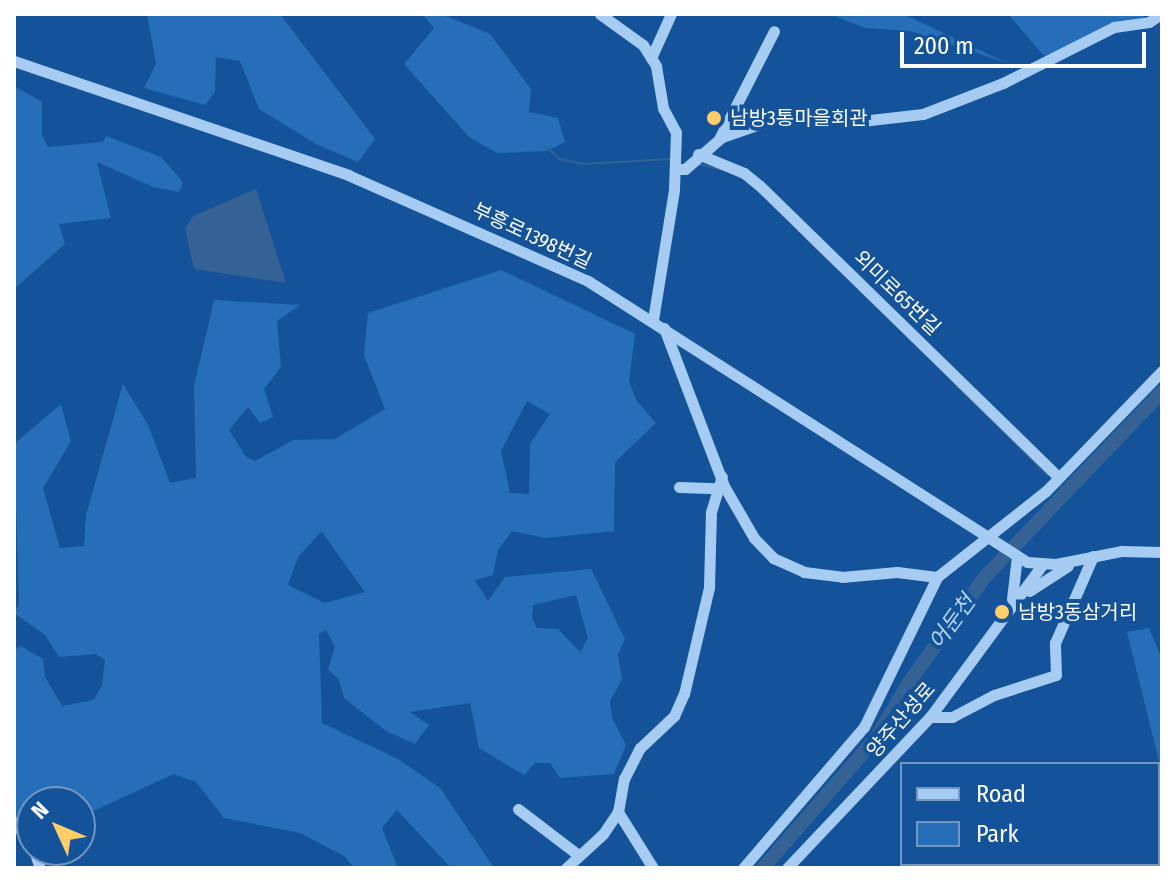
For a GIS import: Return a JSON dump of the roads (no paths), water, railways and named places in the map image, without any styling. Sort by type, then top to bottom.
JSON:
[{"type":"street","points":[[600,14],[643,45],[651,58],[663,108],[676,132],[685,161],[653,320]]},
{"type":"street","points":[[651,58],[671,14]]},
{"type":"street","points":[[685,161],[718,139],[783,118],[825,116],[853,122],[923,114],[1003,83],[1114,27],[1149,22],[1161,14]]},
{"type":"street","points":[[718,139],[774,31]]},
{"type":"street","name":"부흥로1398번길","points":[[14,61],[348,175],[545,260],[653,320],[829,440],[1017,556],[1043,564]]},
{"type":"street","name":"외미로65번길","points":[[685,161],[744,173],[759,185],[1058,477]]},
{"type":"street","points":[[664,328],[721,484],[754,538],[773,558],[804,572],[937,577]]},
{"type":"street","points":[[743,868],[864,727],[937,577],[992,538],[1058,477],[1162,371]]},
{"type":"street","points":[[679,487],[721,484]]},
{"type":"street","points":[[566,868],[577,854],[603,834],[618,812],[624,779],[640,748],[674,716],[684,694],[709,587],[709,537],[721,484]]},
{"type":"street","points":[[1043,564],[1089,556],[1162,552]]},
{"type":"street","points":[[1006,614],[1017,584],[1017,556]]},
{"type":"street","points":[[1006,614],[1045,577],[1089,556]]},
{"type":"street","points":[[930,717],[952,717],[994,695],[1056,675],[1055,643],[1089,556]]},
{"type":"street","name":"양주산성로","points":[[787,868],[930,717],[1043,564]]},
{"type":"street","points":[[518,809],[577,854]]},
{"type":"street","points":[[618,812],[653,868]]},
{"type":"waterway","points":[[546,147],[560,159],[583,164],[671,159]]},
{"type":"waterway","points":[[697,164],[722,170]]},
{"type":"waterway","points":[[806,238],[839,270]]},
{"type":"waterway","points":[[955,384],[1048,475]]},
{"type":"waterway","name":"어둔천","points":[[763,868],[876,738],[910,681],[984,578],[1162,392]]},
{"type":"waterway","points":[[1059,485],[1068,493]]},
{"type":"place","name":"남방3통마을회관","points":[[714,118]]},
{"type":"place","name":"남방3동삼거리","points":[[1002,612]]}]
